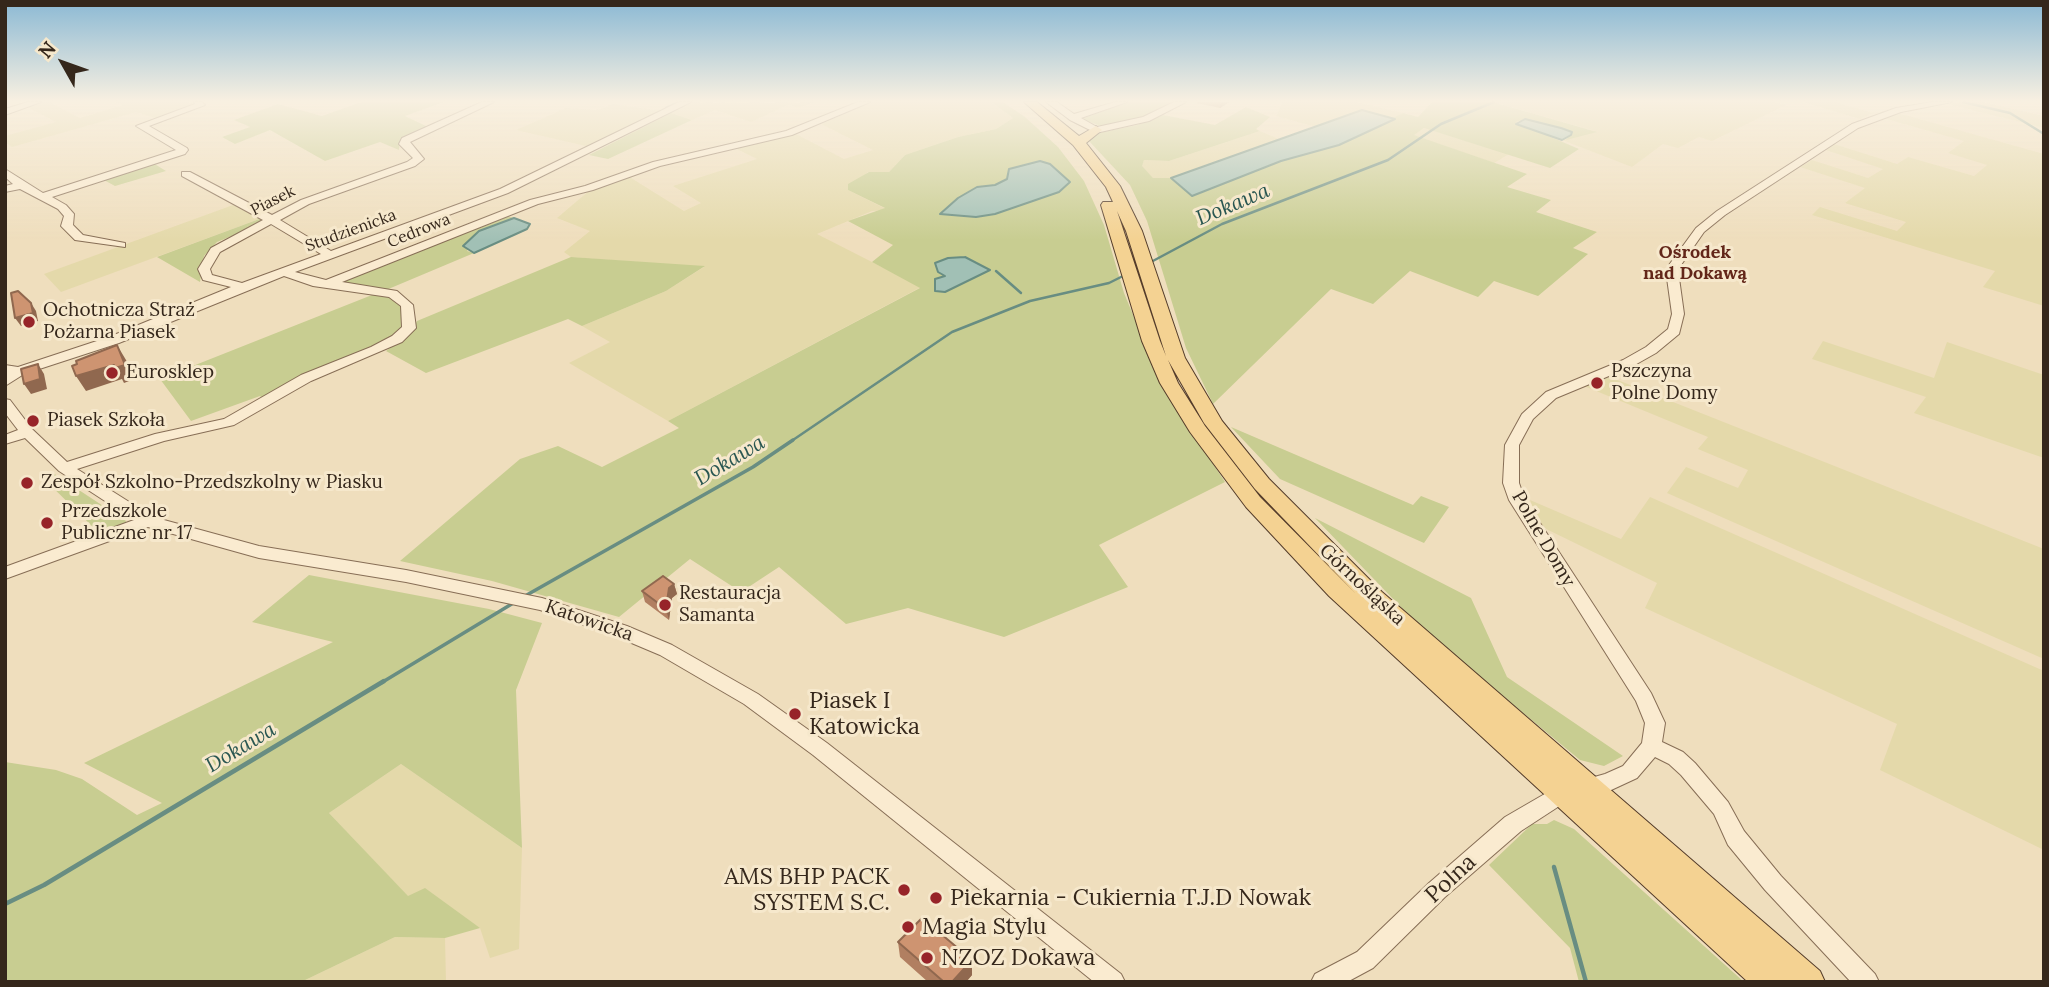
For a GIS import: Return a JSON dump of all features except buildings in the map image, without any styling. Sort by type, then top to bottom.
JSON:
[{"type":"main road","name":"Górnośląska","points":[[1067,148],[1092,175],[1110,209],[1187,380],[1214,423],[1262,484],[1374,598],[1771,982]]},
{"type":"main road","name":"Górnośląska","points":[[1083,148],[1114,186],[1131,225],[1138,271]]},
{"type":"main road","name":"Górnośląska","points":[[1574,790],[1809,982]]},
{"type":"street","points":[[41,197],[181,152],[183,150],[180,148]]},
{"type":"street","name":"Piasek","points":[[243,287],[207,278],[204,269],[208,258],[226,242],[324,194],[419,159],[408,148]]},
{"type":"street","name":"Studzienicka","points":[[5,382],[12,370],[153,326],[243,287],[535,178],[594,148]]},
{"type":"street","name":"Cedrowa","points":[[327,284],[534,202],[657,164],[725,148]]},
{"type":"street","name":"Polne Domy","points":[[1652,747],[1656,734],[1653,713],[1517,500],[1510,468],[1517,432],[1541,401],[1651,351],[1674,331],[1678,314],[1673,278],[1675,265],[1700,230],[1721,213],[1820,148]]},
{"type":"street","points":[[5,172],[21,185],[62,207],[70,216],[67,226],[79,238],[121,245]]},
{"type":"street","points":[[186,173],[330,255]]},
{"type":"street","points":[[5,189],[21,185]]},
{"type":"street","points":[[64,468],[160,437],[229,422],[306,378],[397,339],[408,328],[407,305],[393,294],[313,282],[284,272]]},
{"type":"street","name":"Katowicka","points":[[5,403],[27,432],[64,468],[147,521],[259,552],[500,594],[542,604],[621,631],[666,650],[751,699],[929,834],[1113,982]]},
{"type":"street","points":[[5,440],[27,432]]},
{"type":"street","points":[[5,573],[147,521]]},
{"type":"street","points":[[1574,790],[1609,782],[1630,772],[1652,747],[1676,758],[1721,808],[1736,838],[1773,883],[1867,982]]},
{"type":"street","name":"Polna","points":[[1323,982],[1365,961],[1487,845],[1513,824],[1574,790]]},
{"type":"shaded area","points":[[735,148],[823,148],[844,159],[873,150],[869,148],[925,148],[905,155],[889,172],[868,172],[848,190],[888,210],[872,211],[817,234],[921,287],[668,421],[569,363],[610,342],[582,326],[666,291],[704,267],[571,257],[564,252],[590,231],[557,218],[590,190],[628,176],[684,211],[701,203],[673,186],[757,159]]},
{"type":"shaded area","points":[[1208,148],[1258,148],[1171,178],[1153,178],[1141,166],[1144,160],[1169,161]]},
{"type":"shaded area","points":[[1451,148],[1490,148],[1509,154],[1494,163]]},
{"type":"shaded area","points":[[1583,148],[1658,148],[1632,167]]},
{"type":"shaded area","points":[[1829,148],[1847,148],[1897,164],[1908,157],[1974,176],[1987,165],[1948,153],[1955,148],[2023,148],[2044,154],[2044,306],[1983,287],[1995,271],[1812,215],[1820,207],[1897,231],[1906,222],[1845,203],[1865,188],[1800,167],[1812,160],[1868,178],[1883,169],[1826,150]]},
{"type":"shaded area","points":[[233,205],[262,218],[61,292],[44,274]]},
{"type":"shaded area","points":[[1823,341],[1934,378],[1947,342],[2044,375],[2044,458],[1914,413],[1926,397],[1812,359]]},
{"type":"shaded area","points":[[1610,377],[2044,549],[2044,659],[1667,493],[1686,467],[1738,488],[1748,470],[1698,449],[1708,437],[1584,386]]},
{"type":"shaded area","points":[[1650,497],[2044,671],[2044,850],[1880,770],[1897,724],[1645,608],[1657,583],[1540,526],[1530,500],[1621,539]]},
{"type":"shaded area","points":[[401,764],[522,848],[519,949],[490,958],[480,928],[408,897],[329,813]]},
{"type":"shaded area","points":[[395,937],[445,938],[446,982],[301,982]]},
{"type":"green space","points":[[302,148],[362,148],[325,161]]},
{"type":"green space","points":[[603,148],[632,148],[608,159],[589,155]]},
{"type":"green space","points":[[925,148],[1059,148],[1084,181],[1104,225],[1124,293],[1163,387],[1225,482],[1099,545],[1128,587],[1004,637],[908,608],[846,624],[779,567],[741,592],[690,559],[619,617],[492,581],[400,561],[520,459],[558,446],[602,467],[679,428],[668,421],[920,288],[872,262],[893,245],[848,221],[885,208],[848,190],[848,184],[869,172],[889,172],[905,155]],"holes":[[[1040,161],[1059,192],[995,214],[976,217],[941,214],[958,198],[977,187],[995,185]]]},
{"type":"green space","points":[[1096,148],[1208,148],[1169,161],[1144,160],[1142,166],[1153,178],[1171,178],[1193,196],[1281,161],[1328,148],[1452,148],[1527,174],[1507,187],[1551,200],[1536,212],[1597,232],[1573,248],[1588,254],[1538,296],[1494,281],[1478,297],[1410,271],[1373,304],[1331,289],[1213,404],[1186,348],[1147,221],[1130,185]]},
{"type":"green space","points":[[1487,148],[1579,149],[1550,168]]},
{"type":"green space","points":[[153,163],[166,171],[115,186],[102,179]]},
{"type":"green space","points":[[504,215],[514,218],[479,231],[467,251],[474,253],[386,290],[339,283]]},
{"type":"green space","points":[[262,218],[259,225],[217,242],[204,256],[200,282],[157,257]]},
{"type":"green space","points":[[571,257],[705,266],[666,291],[582,326],[568,319],[426,373],[386,351],[412,331],[417,321]]},
{"type":"green space","points":[[377,293],[391,296],[402,306],[403,327],[396,337],[264,400],[260,396],[191,421],[160,379]]},
{"type":"green space","points":[[1231,427],[1413,505],[1421,496],[1449,507],[1424,543],[1280,479]]},
{"type":"green space","points":[[50,471],[126,521],[126,525],[105,535],[103,528],[96,530],[40,475]]},
{"type":"green space","points":[[1315,518],[1471,598],[1507,677],[1623,756],[1604,766],[1580,760],[1424,631]]},
{"type":"green space","points":[[309,575],[489,609],[542,623],[516,690],[522,848],[401,764],[329,813],[408,896],[425,888],[480,928],[445,938],[395,937],[301,982],[5,982],[5,762],[56,770],[82,779],[137,815],[162,803],[84,763],[333,642],[252,622]]},
{"type":"green space","points":[[1554,820],[1574,829],[1744,982],[1579,982],[1570,948],[1489,865],[1532,824],[1547,824]]},
{"type":"water","points":[[1255,148],[1328,148],[1281,161],[1192,196],[1171,178]]},
{"type":"water","points":[[1040,161],[1050,164],[1070,182],[1059,192],[995,214],[976,217],[940,214],[958,198],[977,187],[995,185],[1007,179],[1009,169]]},
{"type":"water","points":[[514,218],[530,224],[527,229],[474,253],[463,246],[479,231]]},
{"type":"water","points":[[965,257],[990,270],[945,292],[935,291],[935,279],[945,276],[938,272],[935,263],[948,258]]},
{"type":"waterway","name":"Dokawa","points":[[1151,262],[1222,224],[1388,160],[1406,148]]},
{"type":"waterway","points":[[996,271],[1021,293]]},
{"type":"waterway","name":"Dokawa","points":[[790,442],[952,332],[1030,301],[1109,283],[1125,275]]},
{"type":"waterway","name":"Dokawa","points":[[525,596],[753,467],[793,440]]},
{"type":"waterway","name":"Dokawa","points":[[381,683],[515,602]]},
{"type":"waterway","name":"Dokawa","points":[[5,904],[44,885],[384,681]]},
{"type":"waterway","points":[[1554,867],[1586,982]]},
{"type":"place","name":"Ochotnicza Straż Pożarna Piasek","points":[[29,322]]},
{"type":"place","name":"Eurosklep","points":[[112,373]]},
{"type":"place","name":"Pszczyna Polne Domy","points":[[1597,383]]},
{"type":"place","name":"Piasek Szkoła","points":[[33,421]]},
{"type":"place","name":"Zespół Szkolno-Przedszkolny w Piasku","points":[[27,483]]},
{"type":"place","name":"Przedszkole Publiczne nr 17","points":[[47,523]]},
{"type":"place","name":"Restauracja Samanta","points":[[665,605]]},
{"type":"place","name":"Piasek I Katowicka","points":[[795,714]]},
{"type":"place","name":"AMS BHP PACK SYSTEM S.C.","points":[[904,890]]},
{"type":"place","name":"Piekarnia - Cukiernia T.J.D Nowak","points":[[936,898]]},
{"type":"place","name":"Magia Stylu","points":[[908,927]]},
{"type":"place","name":"NZOZ Dokawa","points":[[927,958]]},
{"type":"district","name":"Ośrodek nad Dokawą","points":[[1695,263]]}]
